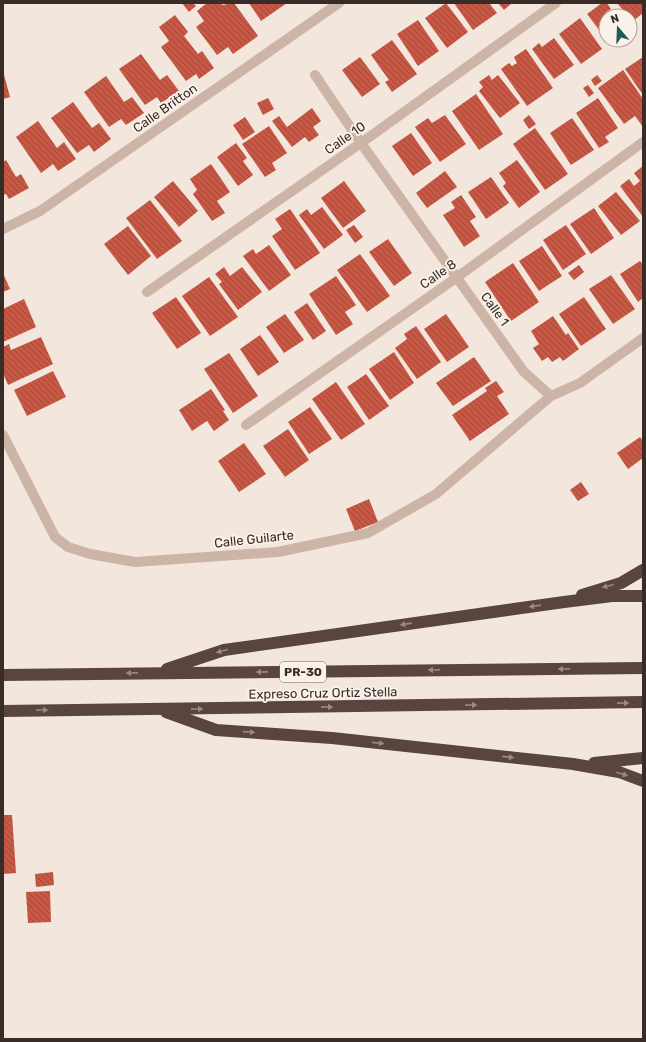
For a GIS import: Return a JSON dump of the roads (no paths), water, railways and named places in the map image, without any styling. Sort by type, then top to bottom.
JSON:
[{"type":"highway","points":[[564,602],[598,589],[621,583],[643,570]]},
{"type":"highway","points":[[155,673],[224,650],[564,602],[612,596],[643,596]]},
{"type":"highway","name":"Expreso Cruz Ortiz Stella","points":[[3,674],[643,668]]},
{"type":"highway","name":"Expreso Cruz Ortiz Stella","points":[[3,711],[643,702]]},
{"type":"highway","points":[[158,709],[216,730],[332,738],[573,764],[619,772],[643,781]]},
{"type":"highway","points":[[573,764],[621,762],[643,758]]},
{"type":"street","name":"Calle Britton","points":[[3,229],[40,211],[339,3]]},
{"type":"street","name":"Calle 10","points":[[147,292],[361,143],[556,3]]},
{"type":"street","name":"Calle 1","points":[[315,75],[361,143],[524,372],[552,396]]},
{"type":"street","name":"Calle 8","points":[[246,425],[456,278],[643,142]]},
{"type":"street","points":[[552,396],[580,383],[643,338]]},
{"type":"street","name":"Calle Guilarte","points":[[3,435],[55,537],[68,547],[90,554],[143,562],[278,552],[368,533],[436,494],[552,396]]}]
